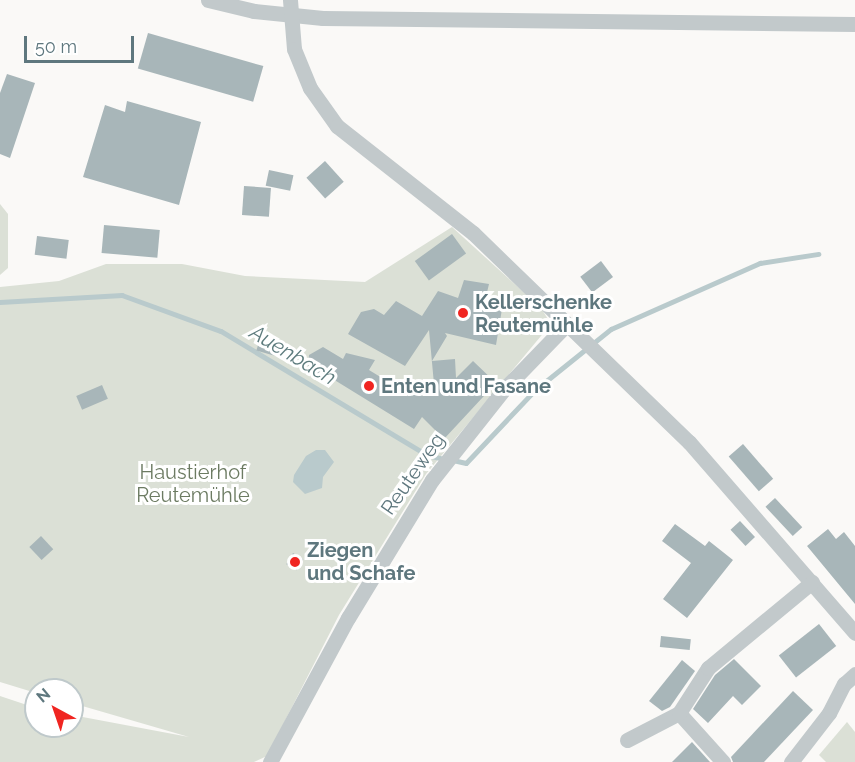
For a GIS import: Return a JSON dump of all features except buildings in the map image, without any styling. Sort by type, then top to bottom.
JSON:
[{"type":"street","points":[[208,0],[289,16],[424,21],[855,24]]},
{"type":"street","points":[[290,0],[289,16],[294,50],[310,88],[338,126],[473,233],[578,337],[690,442],[855,633]]},
{"type":"street","name":"Reuteweg","points":[[270,762],[348,618],[432,480],[505,388],[566,325]]},
{"type":"street","points":[[627,740],[679,713],[708,668],[812,582]]},
{"type":"street","points":[[791,762],[855,674]]},
{"type":"street","points":[[679,713],[723,762]]},
{"type":"green space","points":[[0,204],[8,214],[8,268],[0,275]]},
{"type":"green space","name":"Haustierhof Reutemühle","points":[[452,227],[541,308],[551,324],[426,474],[339,615],[267,756],[254,762],[0,762],[0,696],[24,704],[24,738],[84,738],[84,717],[189,737],[84,706],[84,678],[24,678],[24,689],[0,682],[0,287],[59,281],[106,264],[182,264],[245,276],[365,282]]},
{"type":"green space","points":[[847,722],[855,732],[855,762],[826,762],[819,755]]},
{"type":"shaded area","points":[[316,450],[325,450],[334,462],[323,477],[322,488],[305,494],[293,482],[294,475],[306,456]]},
{"type":"waterway","name":"Auenbach","points":[[453,460],[466,463],[535,390],[611,329],[760,263],[818,254]]},
{"type":"waterway","name":"Auenbach","points":[[0,302],[122,295],[221,331],[427,455],[445,459]]},
{"type":"place","name":"Kellerschenke Reutemühle","points":[[463,313]]},
{"type":"place","name":"Enten und Fasane","points":[[369,386]]},
{"type":"place","name":"Ziegen und Schafe","points":[[295,562]]}]
